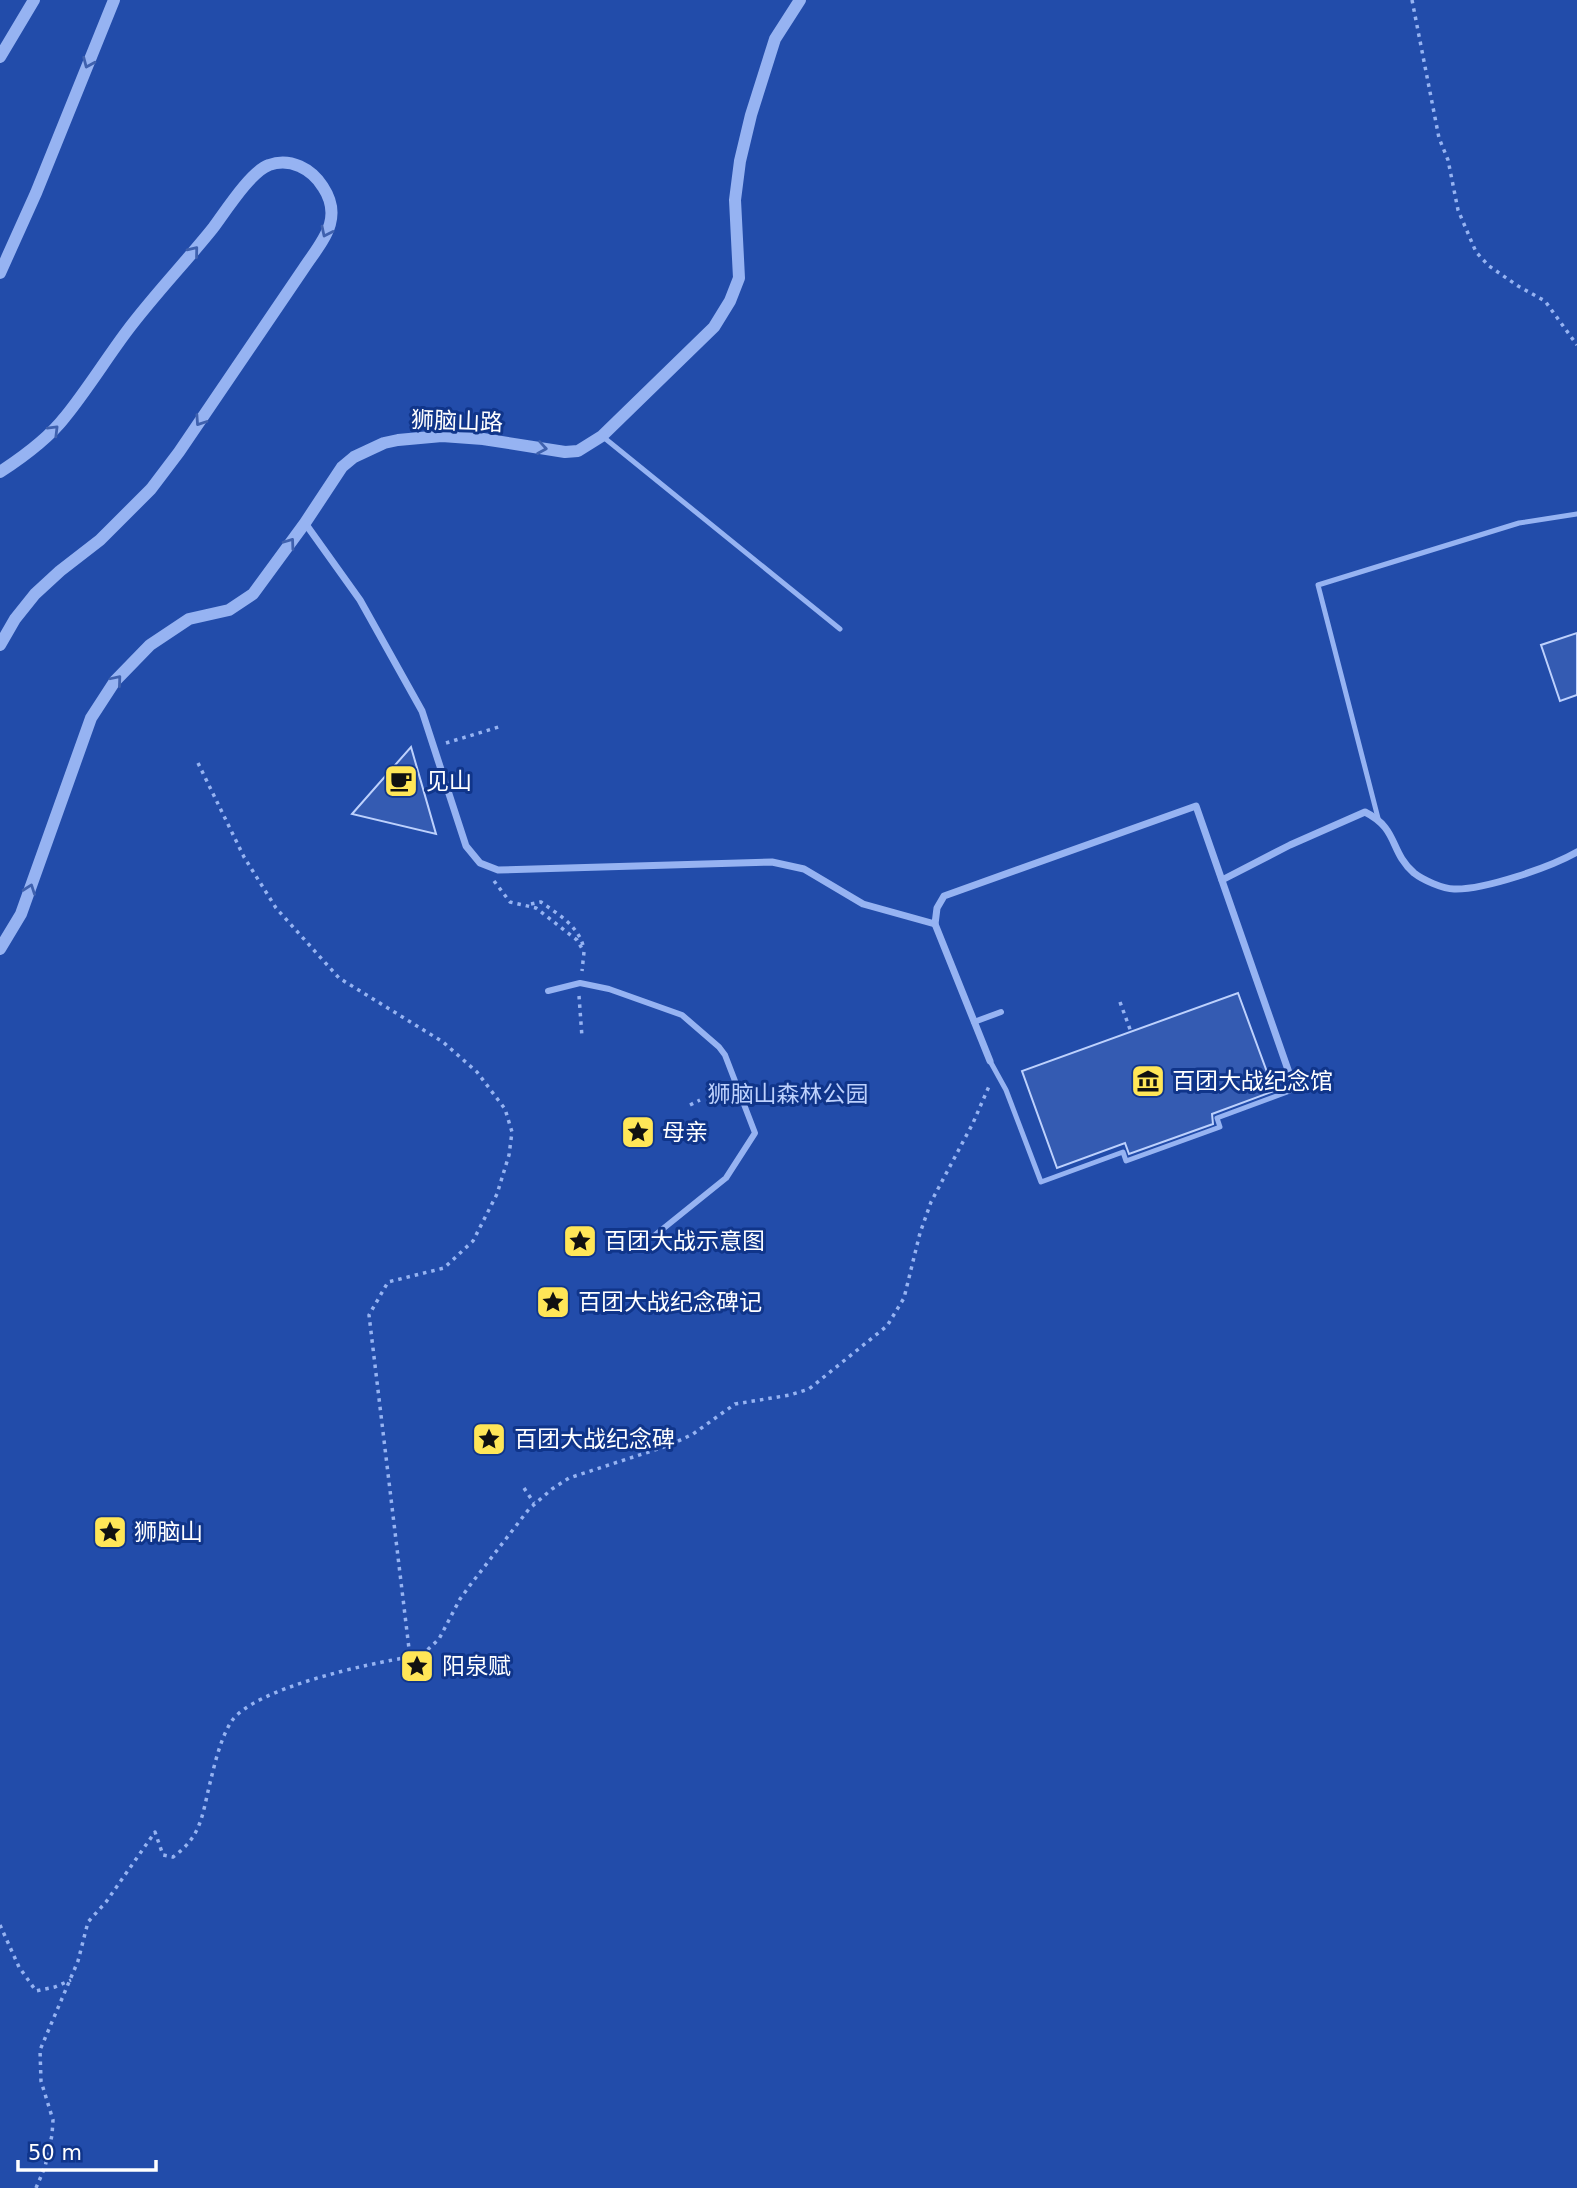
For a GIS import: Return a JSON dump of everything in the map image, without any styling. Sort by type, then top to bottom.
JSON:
[{"type":"street","points":[[0,57],[34,0]]},
{"type":"street","points":[[0,273],[36,193],[114,0]]},
{"type":"street","name":"狮脑山路","points":[[0,949],[20,914],[91,719],[115,681],[150,645],[189,619],[229,610],[253,594],[342,467],[354,457],[384,443],[442,436],[483,439],[565,452],[578,451],[602,436],[714,327],[740,278],[735,200],[740,161],[775,39],[800,0]]},
{"type":"street","points":[[0,472],[43,440],[64,419],[128,329],[185,263],[252,178],[266,165],[284,162],[298,164],[312,174],[323,186],[333,208],[332,221],[304,268],[151,489],[100,540],[35,594],[15,619],[0,645]]},
{"type":"street","points":[[305,523],[359,600],[422,711],[466,846],[480,863],[498,870],[772,862],[804,869],[863,904],[935,923]]},
{"type":"street","points":[[990,1061],[935,923],[937,908],[944,896],[1196,806],[1293,1084]]},
{"type":"street","points":[[1222,880],[1290,845],[1365,812],[1378,818],[1389,830],[1398,853],[1415,873],[1452,890],[1514,877],[1577,852]]},
{"type":"street","points":[[548,991],[580,983],[609,989],[682,1015],[719,1047],[728,1062],[755,1133],[726,1178],[654,1236]]},
{"type":"street","points":[[974,1022],[1001,1012]]},
{"type":"lane","points":[[602,436],[840,629]]},
{"type":"lane","points":[[1378,818],[1318,585],[1519,523],[1577,514]]},
{"type":"lane","points":[[990,1061],[1006,1090],[1041,1182],[1123,1152],[1126,1161],[1220,1127],[1217,1118],[1290,1091],[1293,1084]]},
{"type":"path","points":[[1412,0],[1438,138],[1448,160],[1458,210],[1476,252],[1499,273],[1545,301],[1577,345]]},
{"type":"path","points":[[434,747],[502,726]]},
{"type":"path","points":[[198,763],[244,858],[276,908],[339,978],[443,1042],[477,1072],[505,1109],[512,1132],[509,1155],[497,1194],[472,1241],[444,1268],[388,1282],[369,1315],[410,1657]]},
{"type":"path","points":[[529,904],[541,902],[581,935],[584,952],[579,998],[582,1037]]},
{"type":"path","points":[[536,908],[577,940],[584,952]]},
{"type":"path","points":[[1119,1002],[1131,1032]]},
{"type":"path","points":[[36,2188],[45,2167],[52,2135],[52,2120],[41,2081],[40,2050],[71,1980],[88,1922],[124,1878],[155,1832],[163,1855],[173,1857],[189,1845],[199,1827],[216,1758],[232,1721],[243,1709],[258,1700],[321,1676],[358,1666],[422,1655],[439,1639],[460,1599],[534,1503],[569,1478],[670,1445],[693,1434],[735,1404],[790,1395],[809,1389],[887,1326],[904,1298],[920,1233],[931,1202],[990,1086],[990,1061]]},
{"type":"path","points":[[710,1096],[719,1092]]},
{"type":"path","points":[[690,1105],[700,1100]]},
{"type":"path","points":[[524,1488],[534,1503]]},
{"type":"path","points":[[0,1924],[19,1967],[36,1991],[71,1980]]},
{"type":"green space","name":"狮脑山森林公园","points":[[0,0],[1577,0],[1577,2188],[0,2188]]},
{"type":"building","points":[[1577,633],[1577,695],[1560,701],[1541,645]]},
{"type":"building","name":"见山","points":[[411,747],[436,834],[352,814]]},
{"type":"building","name":"百团大战纪念馆","points":[[1238,993],[1274,1091],[1212,1114],[1213,1124],[1129,1154],[1125,1143],[1057,1168],[1022,1071]]},
{"type":"place","name":"见山","points":[[401,781]]},
{"type":"place","name":"百团大战纪念馆","points":[[1148,1081]]},
{"type":"place","name":"母亲","points":[[638,1132]]},
{"type":"place","name":"百团大战示意图","points":[[580,1241]]},
{"type":"place","name":"百团大战纪念碑记","points":[[553,1302]]},
{"type":"place","name":"百团大战纪念碑","points":[[489,1439]]},
{"type":"place","name":"狮脑山","points":[[110,1532]]},
{"type":"place","name":"阳泉赋","points":[[417,1666]]}]
